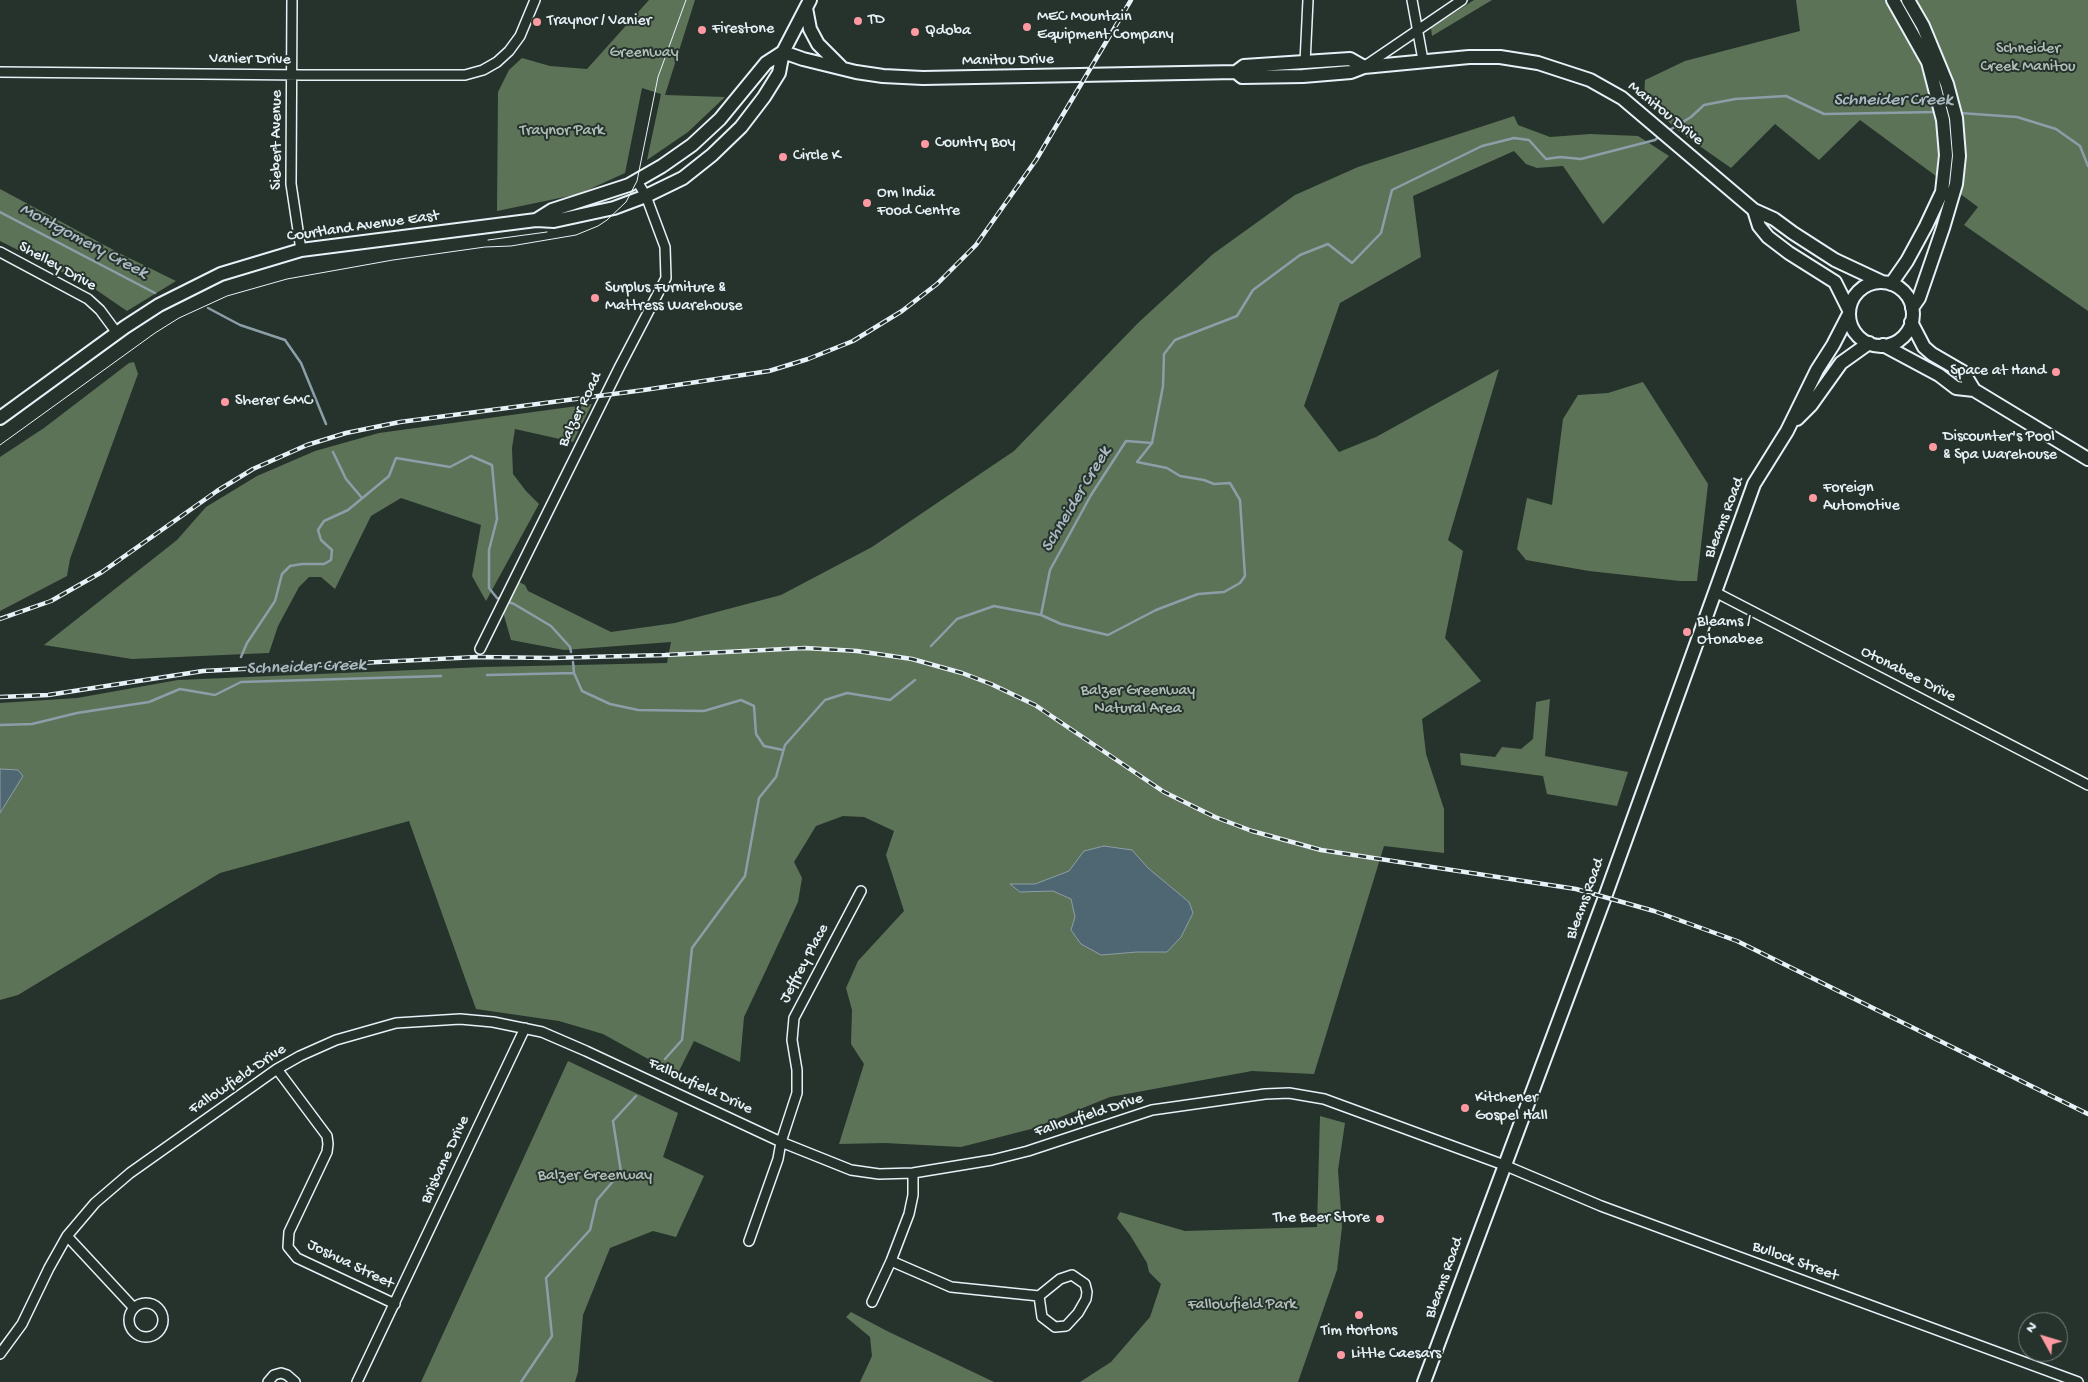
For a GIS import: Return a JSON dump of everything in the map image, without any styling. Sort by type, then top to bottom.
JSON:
[{"type":"main road","points":[[1893,0],[1941,84]]},
{"type":"main road","points":[[1882,345],[1893,343],[1903,336],[1911,322],[1912,308],[1918,298],[1946,219],[1956,184],[1952,156],[1943,120],[1941,84],[1923,26],[1908,0]]},
{"type":"main road","points":[[783,52],[808,4]]},
{"type":"main road","points":[[808,4],[810,29],[818,44],[843,69]]},
{"type":"main road","name":"Manitou Drive","points":[[783,52],[843,69],[883,76],[923,78],[1236,72],[1244,66],[1350,59],[1364,67]]},
{"type":"main road","name":"Courtland Avenue East","points":[[536,220],[552,210],[629,185],[662,166],[692,145],[720,119],[766,63],[783,52]]},
{"type":"main road","name":"Courtland Avenue East","points":[[0,418],[117,333],[159,305],[221,274],[301,250],[536,220],[554,221],[614,208],[646,196],[683,178],[712,155],[741,127],[779,72],[783,52]]},
{"type":"main road","name":"Manitou Drive","points":[[1236,72],[1242,77],[1304,76],[1351,72],[1364,67],[1423,60],[1470,57],[1500,57],[1538,63],[1590,80],[1622,98],[1754,210],[1774,219],[1835,260],[1886,283]]},
{"type":"main road","points":[[1886,283],[1917,244],[1942,192],[1952,156]]},
{"type":"main road","name":"Manitou Drive","points":[[1754,210],[1759,226],[1768,237],[1789,253],[1835,282],[1849,312]]},
{"type":"main road","points":[[1912,308],[1905,293],[1886,283],[1870,284],[1860,290],[1852,299],[1849,312],[1854,331],[1869,343],[1882,345],[1939,374],[1956,388],[1974,390],[2088,459]]},
{"type":"main road","name":"Bleams Road","points":[[1424,1382],[1605,897],[1754,484],[1787,430],[1817,370],[1833,346],[1849,312]]},
{"type":"main road","points":[[1911,322],[1924,346],[1932,354],[1964,372],[1974,390]]},
{"type":"main road","name":"Bleams Road","points":[[1787,430],[1811,405],[1841,363],[1869,343]]},
{"type":"street","name":"Siebert Avenue","points":[[292,0],[291,184],[301,250]]},
{"type":"street","name":"Vanier Drive","points":[[0,72],[465,75],[483,70],[497,62],[509,51],[520,36],[535,0]]},
{"type":"street","points":[[1305,63],[1308,0]]},
{"type":"street","points":[[1412,0],[1423,60]]},
{"type":"street","points":[[1364,67],[1462,0]]},
{"type":"street","name":"Balzer Road","points":[[480,649],[618,368],[666,278],[665,247],[646,196],[637,181]]},
{"type":"street","name":"Shelley Drive","points":[[0,252],[88,299],[100,310],[117,333]]},
{"type":"street","name":"Otonabee Drive","points":[[1715,592],[2088,785]]},
{"type":"street","name":"Jeffrey Place","points":[[750,1242],[778,1160],[781,1142],[798,1084],[792,1040],[794,1018],[799,1005],[861,891]]},
{"type":"street","name":"Fallowfield Drive","points":[[0,1354],[22,1324],[67,1236],[95,1203],[130,1173],[277,1069],[300,1056],[336,1040],[396,1023],[460,1019],[493,1022],[542,1032],[781,1142],[851,1170],[880,1174],[912,1173],[992,1160],[1028,1151],[1152,1110],[1265,1094],[1289,1093],[1324,1098],[1504,1164]]},
{"type":"street","name":"Brisbane Drive","points":[[357,1382],[525,1028]]},
{"type":"street","name":"Joshua Street","points":[[277,1069],[326,1136],[328,1144],[327,1152],[289,1232],[288,1247],[297,1258],[395,1304]]},
{"type":"street","name":"Bullock Street","points":[[1504,1164],[1601,1206],[2078,1382]]},
{"type":"street","points":[[872,1302],[892,1261],[909,1214],[913,1196],[912,1173]]},
{"type":"street","points":[[67,1236],[133,1307]]},
{"type":"street","points":[[892,1261],[951,1287],[1039,1296],[1060,1279],[1072,1276],[1085,1284],[1087,1292],[1086,1300],[1078,1313],[1066,1326],[1055,1327],[1042,1317],[1039,1296]]},
{"type":"street","points":[[146,1302],[158,1307],[163,1319],[159,1331],[148,1337],[136,1335],[128,1324],[133,1307],[146,1302]]},
{"type":"street","points":[[268,1382],[280,1373],[287,1375],[296,1382]]},
{"type":"green space","name":"Traynor Park","points":[[649,0],[695,0],[665,95],[725,97],[688,132],[647,160],[661,94],[642,88],[625,173],[579,194],[497,211],[498,92],[509,70],[522,58],[550,66],[587,69]]},
{"type":"green space","points":[[1474,0],[1492,0],[1432,36],[1431,28]]},
{"type":"green space","name":"Schneider Creek Manitou","points":[[1796,0],[2088,0],[2088,311],[1964,225],[1978,207],[1860,120],[1819,160],[1775,124],[1731,168],[1681,133],[1644,100],[1645,80],[1685,61],[1800,31]]},
{"type":"green space","name":"Balzer Greenway Natural Area","points":[[1514,116],[1518,125],[1550,137],[1590,134],[1638,136],[1669,156],[1603,224],[1563,166],[1537,168],[1526,164],[1514,151],[1413,196],[1421,257],[1340,303],[1304,406],[1339,452],[1376,437],[1499,369],[1448,540],[1463,551],[1445,638],[1481,681],[1422,719],[1426,754],[1444,809],[1444,853],[1384,846],[1314,1074],[1252,1071],[1110,1097],[1031,1129],[961,1147],[885,1143],[839,1144],[864,1064],[851,1044],[852,1010],[846,988],[858,961],[904,911],[886,855],[894,831],[864,817],[843,816],[816,826],[794,862],[802,878],[798,902],[744,1017],[740,1062],[694,1041],[677,1075],[603,1034],[559,1021],[476,1009],[409,821],[220,873],[18,995],[0,1000],[0,703],[77,698],[178,680],[484,667],[667,663],[671,642],[564,650],[511,640],[503,612],[517,581],[525,585],[528,591],[611,632],[675,623],[781,595],[872,547],[1014,451],[1138,323],[1213,254],[1295,195],[1358,167]]},
{"type":"green space","points":[[0,189],[121,254],[176,281],[127,311],[92,287],[0,241]]},
{"type":"green space","points":[[134,362],[138,374],[70,559],[67,576],[0,611],[0,457],[44,428],[129,363]]},
{"type":"green space","points":[[1643,382],[1708,484],[1697,581],[1680,581],[1589,571],[1526,560],[1517,549],[1527,498],[1552,505],[1563,419],[1578,395],[1608,393]]},
{"type":"green space","points":[[592,404],[573,442],[515,429],[512,448],[513,474],[539,504],[486,601],[472,576],[481,525],[401,498],[371,516],[335,589],[321,577],[309,577],[299,587],[278,626],[269,653],[132,659],[44,645],[177,540],[206,507],[257,476],[315,451],[379,433]]},
{"type":"green space","points":[[1550,699],[1545,756],[1628,772],[1617,806],[1547,794],[1543,776],[1461,765],[1460,753],[1495,757],[1502,747],[1521,749],[1533,739],[1536,702]]},
{"type":"green space","name":"Balzer Greenway","points":[[568,1061],[678,1113],[663,1157],[704,1176],[676,1237],[653,1231],[610,1248],[583,1315],[578,1372],[575,1382],[421,1382]]},
{"type":"green space","name":"Fallowfield Park","points":[[1320,1116],[1345,1123],[1338,1170],[1342,1227],[1337,1270],[1298,1382],[1080,1382],[1111,1362],[1150,1317],[1161,1284],[1149,1272],[1147,1263],[1117,1218],[1120,1212],[1185,1231],[1317,1227]]},
{"type":"green space","points":[[851,1312],[994,1382],[860,1382],[872,1356],[870,1337],[846,1317]]},
{"type":"water","points":[[0,769],[18,770],[23,776],[0,813]]},
{"type":"water","points":[[1104,846],[1132,850],[1148,868],[1189,902],[1193,913],[1181,937],[1167,952],[1101,955],[1081,944],[1071,930],[1075,917],[1071,899],[1053,891],[1020,892],[1010,884],[1035,884],[1069,871],[1084,851]]},
{"type":"waterway","name":"Schneider Creek","points":[[1668,131],[1691,117],[1704,105],[1735,99],[1786,96],[1824,114],[1937,112]]},
{"type":"waterway","name":"Schneider Creek","points":[[1960,113],[2017,117],[2056,129],[2080,146],[2088,166]]},
{"type":"waterway","name":"Schneider Creek","points":[[931,646],[957,619],[994,606],[1041,615],[1061,624],[1108,635],[1156,610],[1198,594],[1224,592],[1240,583],[1245,576],[1240,500],[1230,483],[1214,484],[1204,480],[1180,476],[1167,468],[1137,462],[1152,443],[1163,386],[1164,354],[1175,340],[1237,316],[1253,290],[1300,255],[1328,244],[1352,263],[1381,233],[1392,190],[1482,146],[1514,138],[1529,140],[1546,159],[1560,157],[1581,159],[1655,140],[1661,135]]},
{"type":"waterway","name":"Montgomery Creek","points":[[0,212],[155,293]]},
{"type":"waterway","name":"Montgomery Creek","points":[[208,308],[240,325],[285,340],[301,363],[326,424]]},
{"type":"waterway","name":"Schneider Creek","points":[[1041,615],[1050,570],[1091,495],[1126,441],[1152,443]]},
{"type":"waterway","name":"Montgomery Creek","points":[[333,452],[346,479],[362,498]]},
{"type":"waterway","name":"Schneider Creek","points":[[241,657],[247,643],[275,601],[282,574],[290,566],[324,564],[331,560],[332,550],[321,540],[318,530],[324,521],[348,510],[389,476],[396,458],[450,467],[471,456],[492,465],[497,519],[489,550],[489,588],[497,598],[514,604],[551,626],[570,647],[571,652]]},
{"type":"waterway","name":"Schneider Creek","points":[[573,662],[574,673],[582,691],[610,704],[638,710],[704,711],[741,700],[754,706],[756,734],[764,746],[783,750]]},
{"type":"waterway","name":"Schneider Creek","points":[[487,675],[574,673]]},
{"type":"waterway","name":"Schneider Creek","points":[[0,725],[32,724],[77,713],[149,702],[180,689],[215,695],[241,682],[441,676]]},
{"type":"waterway","points":[[665,1059],[682,1040],[692,948],[745,876],[759,798],[776,777],[785,745],[825,700],[847,693],[890,700],[915,680]]},
{"type":"waterway","points":[[521,1382],[552,1336],[546,1278],[590,1230],[597,1200],[621,1172],[613,1121],[636,1096]]},
{"type":"tram line","points":[[0,445],[155,333],[179,318],[227,296],[287,279],[393,260],[485,247],[511,246],[576,235],[598,226],[626,202],[637,181],[658,77],[686,0]]},
{"type":"tram line","points":[[488,240],[547,232]]},
{"type":"railway","points":[[0,619],[51,601],[102,572],[217,491],[253,469],[307,445],[346,433],[400,422],[644,390],[769,371],[808,359],[853,341],[902,311],[937,284],[976,245],[1036,160],[1131,0]]},
{"type":"railway","points":[[0,697],[48,695],[203,671],[477,657],[551,658],[665,655],[805,648],[857,651],[912,659],[962,673],[991,684],[1035,705],[1164,792],[1215,817],[1252,831],[1321,850],[1576,889],[1654,911],[1737,941],[2088,1114]]},
{"type":"place","name":"TD","points":[[858,21]]},
{"type":"place","name":"Traynor / Vanier","points":[[537,22]]},
{"type":"place","name":"MEC Mountain Equipment Company","points":[[1027,27]]},
{"type":"place","name":"Firestone","points":[[702,30]]},
{"type":"place","name":"Qdoba","points":[[915,32]]},
{"type":"place","name":"Country Boy","points":[[925,144]]},
{"type":"place","name":"Circle K","points":[[783,157]]},
{"type":"place","name":"Om India Food Centre","points":[[867,203]]},
{"type":"place","name":"Surplus Furniture & Mattress Warehouse","points":[[595,298]]},
{"type":"place","name":"Space at Hand","points":[[2056,372]]},
{"type":"place","name":"Sherer GMC","points":[[225,402]]},
{"type":"place","name":"Discounter's Pool & Spa Warehouse","points":[[1933,447]]},
{"type":"place","name":"Foreign Automotive","points":[[1813,498]]},
{"type":"place","name":"Bleams / Otonabee","points":[[1687,632]]},
{"type":"place","name":"Kitchener Gospel Hall","points":[[1465,1108]]},
{"type":"place","name":"The Beer Store","points":[[1380,1219]]},
{"type":"place","name":"Tim Hortons","points":[[1359,1315]]},
{"type":"place","name":"Little Caesars","points":[[1341,1355]]},
{"type":"park label","name":"Greenway","points":[[644,54]]}]
